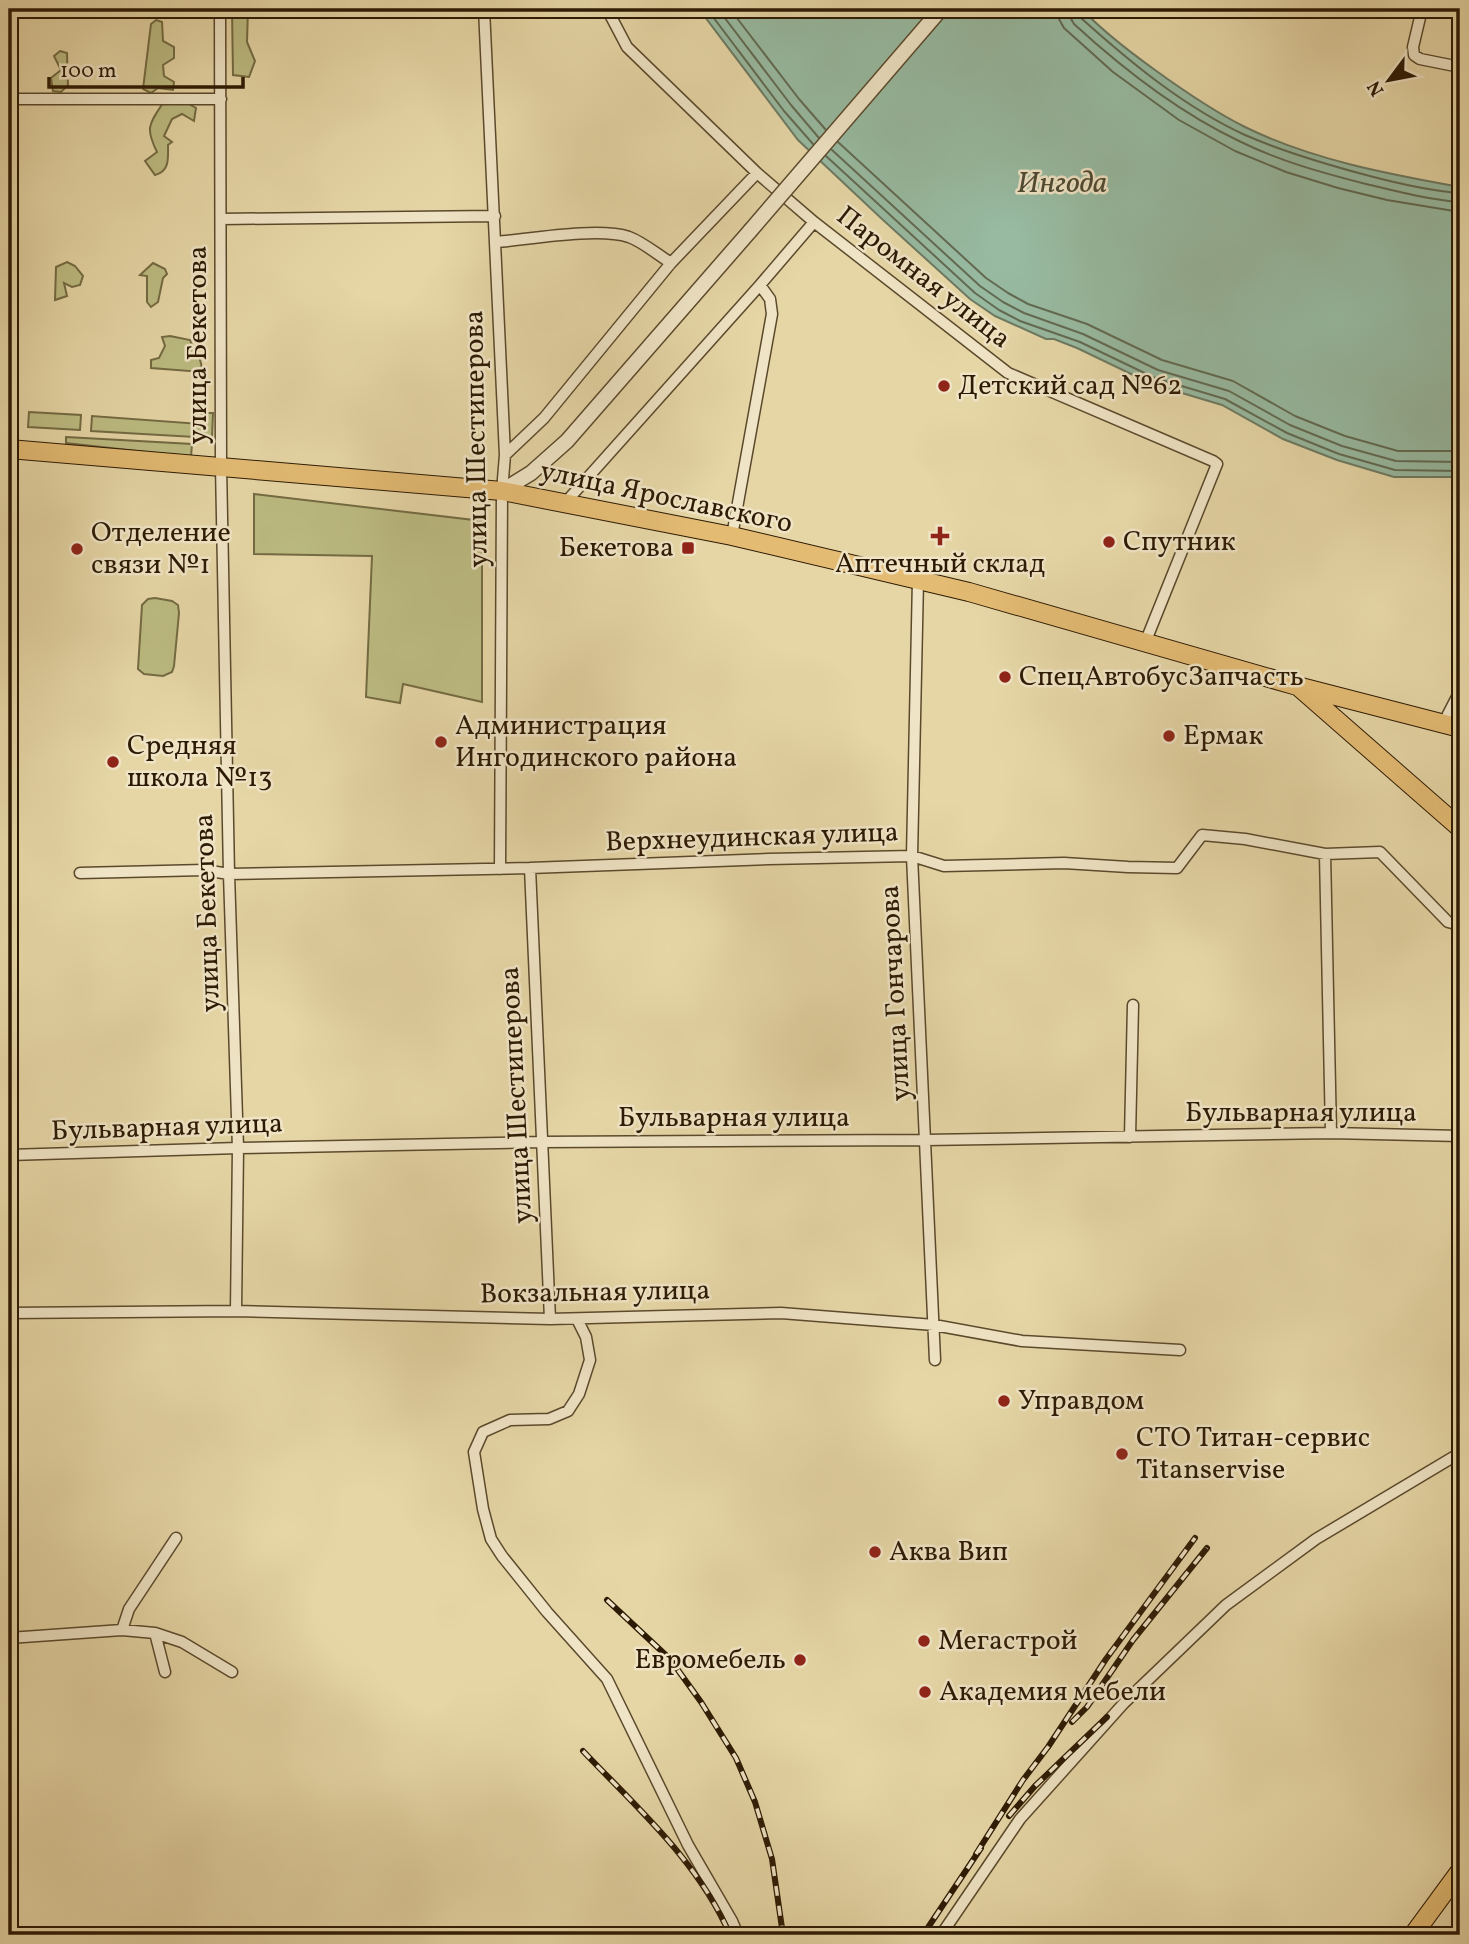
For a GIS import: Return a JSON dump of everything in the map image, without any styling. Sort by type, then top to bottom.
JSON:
[{"type":"main road","name":"улица Ярославского","points":[[9,449],[502,491],[565,503],[732,536],[969,592],[1297,686],[1452,726]]},
{"type":"main road","name":"улица Ярославского","points":[[1297,686],[1460,828]]},
{"type":"main road","points":[[1413,1935],[1460,1871]]},
{"type":"street","name":"улица Бекетова","points":[[220,9],[221,466],[229,873],[238,1148],[236,1311]]},
{"type":"street","name":"улица Шестиперова","points":[[484,9],[505,455],[502,491],[500,869]]},
{"type":"street","name":"Паромная улица","points":[[607,9],[628,47],[757,173],[814,222],[1008,373],[1217,464],[1145,643]]},
{"type":"street","points":[[502,491],[531,473],[567,441],[941,9]]},
{"type":"street","points":[[1422,9],[1413,47],[1414,55],[1420,59],[1460,67]]},
{"type":"street","points":[[9,99],[221,99]]},
{"type":"street","points":[[505,455],[544,418],[671,263],[757,173]]},
{"type":"street","points":[[221,219],[495,216]]},
{"type":"street","points":[[565,503],[814,222]]},
{"type":"street","points":[[497,242],[610,233],[630,238],[671,263]]},
{"type":"street","points":[[732,536],[772,314],[770,299],[760,285]]},
{"type":"street","name":"улица Гончарова","points":[[918,580],[912,856],[935,1360]]},
{"type":"street","points":[[1452,726],[1460,691]]},
{"type":"street","name":"Верхнеудинская улица","points":[[80,873],[500,869],[912,856],[944,866],[1064,863],[1177,868],[1202,835],[1245,839],[1325,854],[1380,852],[1448,922],[1460,925]]},
{"type":"street","points":[[1325,854],[1331,1133]]},
{"type":"street","name":"улица Шестиперова","points":[[530,868],[550,1319]]},
{"type":"street","points":[[1130,1137],[1133,1004]]},
{"type":"street","name":"Бульварная улица","points":[[9,1155],[542,1142],[925,1140],[1331,1133],[1460,1136]]},
{"type":"street","name":"Вокзальная улица","points":[[9,1313],[236,1311],[577,1319],[781,1313],[934,1325],[1023,1341],[1180,1350]]},
{"type":"street","points":[[577,1319],[586,1337],[590,1360],[579,1394],[568,1411],[549,1419],[510,1420],[482,1432],[474,1452],[482,1509],[491,1539],[502,1556],[547,1612],[607,1679],[688,1845],[738,1935]]},
{"type":"street","points":[[941,1935],[1020,1819],[1124,1703],[1226,1605],[1316,1539],[1460,1453]]},
{"type":"street","points":[[122,1630],[129,1609],[176,1538]]},
{"type":"street","points":[[9,1638],[122,1630],[155,1633],[182,1642],[232,1672]]},
{"type":"street","points":[[155,1633],[164,1672]]},
{"type":"shaded area","points":[[232,9],[248,9],[247,42],[255,61],[249,77],[233,75]]},
{"type":"shaded area","points":[[156,20],[162,22],[163,41],[174,47],[174,58],[163,65],[164,76],[174,82],[173,90],[158,88],[151,93],[143,89],[151,24]]},
{"type":"shaded area","points":[[60,51],[67,53],[68,85],[61,92],[53,91],[51,78],[61,70],[54,56]]},
{"type":"shaded area","points":[[180,99],[196,108],[194,121],[182,114],[172,119],[164,136],[172,142],[168,145],[166,167],[155,175],[145,161],[157,152],[150,126],[163,103]]},
{"type":"shaded area","points":[[67,262],[75,266],[83,276],[80,285],[72,287],[64,283],[67,296],[55,300],[56,267]]},
{"type":"shaded area","points":[[153,263],[165,269],[167,274],[163,278],[158,302],[151,307],[147,302],[147,276],[140,275]]},
{"type":"shaded area","points":[[162,337],[190,340],[200,359],[202,372],[151,368],[151,360],[159,358],[165,346]]},
{"type":"shaded area","points":[[29,412],[81,415],[80,430],[28,427]]},
{"type":"shaded area","points":[[202,413],[213,413],[212,438],[91,431],[92,416],[200,424]]},
{"type":"shaded area","points":[[66,437],[192,444],[191,457],[66,443]]},
{"type":"shaded area","points":[[254,494],[482,521],[482,702],[403,684],[400,703],[366,697],[372,556],[254,554]]},
{"type":"shaded area","points":[[148,599],[172,601],[178,605],[179,613],[174,666],[172,672],[163,676],[144,674],[138,669],[142,605]]},
{"type":"water","name":"Ингода","points":[[699,9],[1082,9],[1108,34],[1155,70],[1245,127],[1323,157],[1460,187],[1460,477],[1394,477],[1337,460],[1283,439],[1222,405],[1152,384],[1077,348],[1054,339],[1046,339],[995,316],[970,299],[798,140]]},
{"type":"railway","points":[[976,1854],[1106,1659],[1195,1538]]},
{"type":"railway","points":[[1072,1722],[1087,1707],[1133,1640],[1207,1548]]},
{"type":"railway","points":[[607,1600],[670,1659],[736,1758],[755,1802],[772,1859],[783,1935]]},
{"type":"railway","points":[[1009,1816],[1035,1786],[1107,1717]]},
{"type":"railway","points":[[583,1751],[684,1860],[702,1883],[730,1935]]},
{"type":"railway","points":[[923,1935],[981,1848]]},
{"type":"place","name":"Детский сад №62","points":[[944,386]]},
{"type":"place","name":"Аптечный склад","points":[[940,536]]},
{"type":"place","name":"Спутник","points":[[1109,542]]},
{"type":"place","name":"Бекетова","points":[[688,548]]},
{"type":"place","name":"Отделение связи №1","points":[[77,549]]},
{"type":"place","name":"СпецАвтобусЗапчасть","points":[[1005,677]]},
{"type":"place","name":"Ермак","points":[[1169,736]]},
{"type":"place","name":"Администрация Ингодинского района","points":[[441,742]]},
{"type":"place","name":"Средняя школа №13","points":[[113,762]]},
{"type":"place","name":"Управдом","points":[[1004,1401]]},
{"type":"place","name":"СТО Титан-сервис Titanservise","points":[[1122,1454]]},
{"type":"place","name":"Аква Вип","points":[[875,1552]]},
{"type":"place","name":"Мегастрой","points":[[924,1641]]},
{"type":"place","name":"Евромебель","points":[[800,1660]]},
{"type":"place","name":"Академия мебели","points":[[925,1692]]}]
